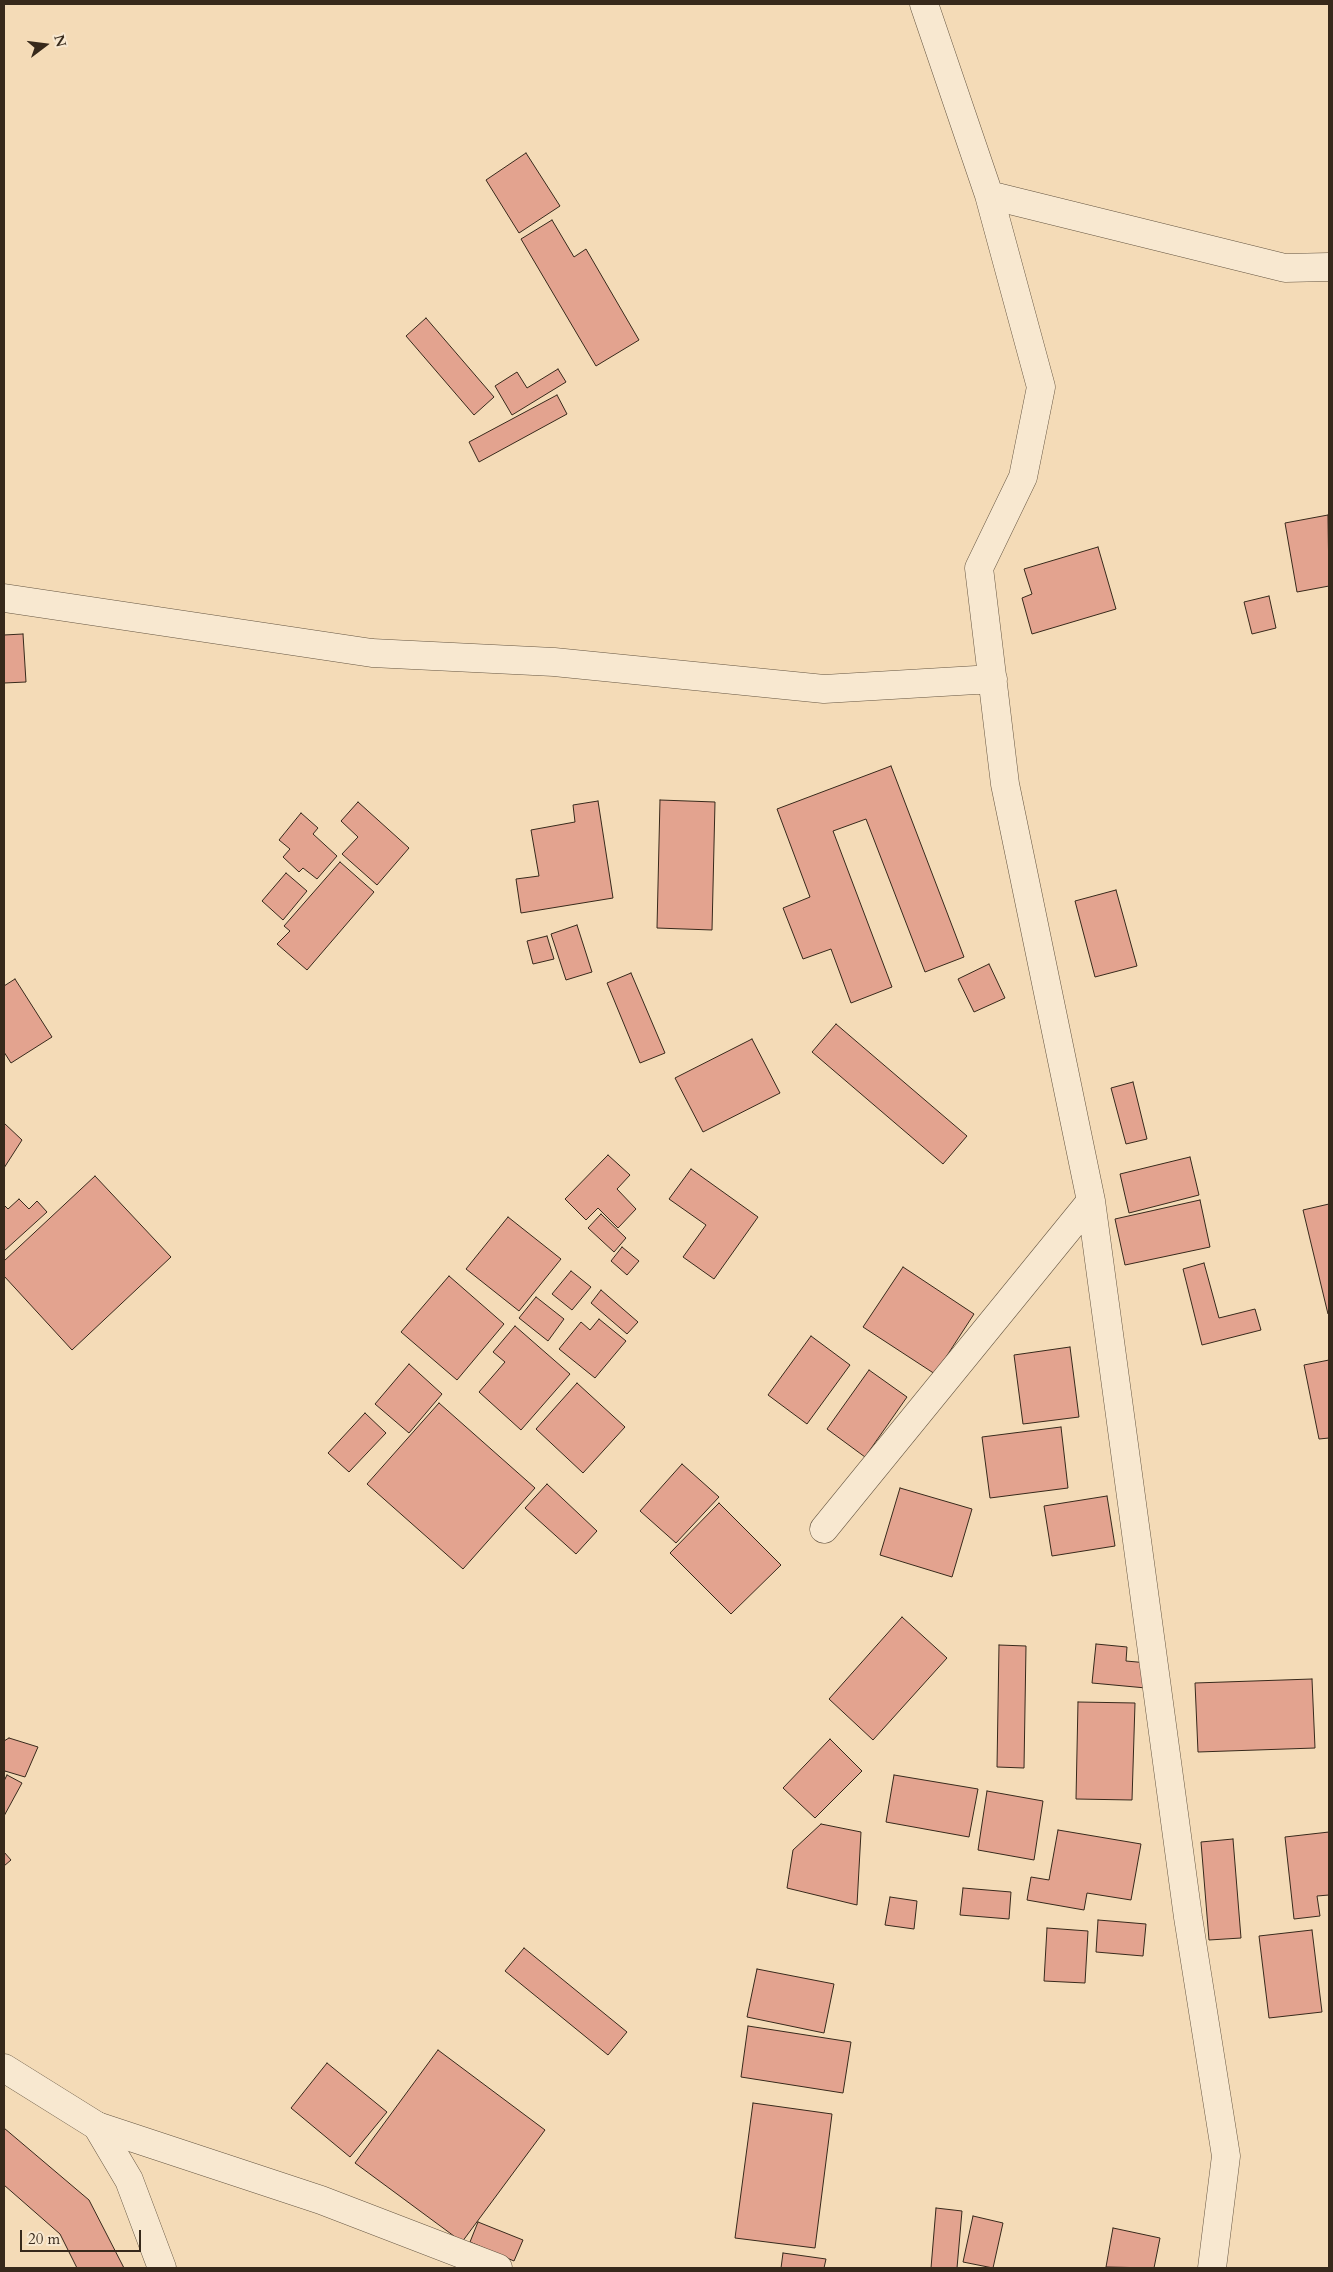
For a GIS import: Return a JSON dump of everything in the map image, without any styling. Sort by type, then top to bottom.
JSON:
[{"type":"street","points":[[924,4],[989,195],[1042,387],[1023,477],[979,568],[1005,784],[1091,1201],[1188,1917],[1226,2156],[1212,2268]]},
{"type":"street","points":[[989,195],[1285,268],[1329,267]]},
{"type":"street","points":[[4,598],[372,653],[554,662],[824,689],[993,679]]},
{"type":"street","points":[[824,1529],[1091,1201]]},
{"type":"street","points":[[4,2068],[97,2126],[321,2200],[498,2268]]},
{"type":"street","points":[[97,2126],[129,2180],[162,2268]]},
{"type":"building","points":[[526,153],[560,206],[519,233],[486,180]]},
{"type":"building","points":[[552,220],[574,257],[586,249],[639,340],[596,366],[521,239]]},
{"type":"building","points":[[426,318],[494,397],[474,415],[406,336]]},
{"type":"building","points":[[558,369],[566,382],[512,415],[495,386],[517,372],[527,388]]},
{"type":"building","points":[[557,395],[567,414],[479,462],[469,442]]},
{"type":"building","points":[[1328,515],[1329,586],[1297,592],[1285,523]]},
{"type":"building","points":[[1098,547],[1116,609],[1032,634],[1022,598],[1032,594],[1024,569]]},
{"type":"building","points":[[1269,596],[1276,628],[1252,634],[1244,602]]},
{"type":"building","points":[[23,634],[26,682],[4,683],[4,635]]},
{"type":"building","points":[[891,766],[964,957],[925,972],[866,819],[833,831],[892,987],[851,1003],[831,949],[803,959],[783,908],[810,897],[777,809]]},
{"type":"building","points":[[660,800],[715,802],[712,930],[657,928]]},
{"type":"building","points":[[598,801],[613,898],[521,913],[516,879],[539,876],[531,830],[575,822],[573,805]]},
{"type":"building","points":[[358,802],[409,848],[377,885],[342,854],[358,837],[341,821]]},
{"type":"building","points":[[301,813],[318,828],[313,834],[337,856],[317,879],[303,868],[299,872],[283,857],[290,849],[279,840]]},
{"type":"building","points":[[340,862],[374,892],[307,970],[277,944],[290,931],[284,926]]},
{"type":"building","points":[[286,873],[307,891],[283,920],[262,901]]},
{"type":"building","points":[[1116,890],[1137,966],[1095,977],[1075,901]]},
{"type":"building","points":[[577,925],[592,972],[566,980],[551,934]]},
{"type":"building","points":[[547,936],[554,959],[533,964],[527,941]]},
{"type":"building","points":[[989,964],[1005,998],[974,1012],[958,979]]},
{"type":"building","points":[[631,973],[665,1053],[640,1063],[607,983]]},
{"type":"building","points":[[15,979],[52,1037],[11,1063],[4,1052],[4,986]]},
{"type":"building","points":[[836,1024],[967,1136],[943,1164],[812,1052]]},
{"type":"building","points":[[752,1039],[780,1093],[703,1132],[675,1078]]},
{"type":"building","points":[[1133,1082],[1147,1139],[1126,1144],[1111,1088]]},
{"type":"building","points":[[4,1123],[22,1140],[4,1168]]},
{"type":"building","points":[[608,1155],[630,1175],[617,1189],[636,1209],[618,1228],[598,1208],[586,1220],[565,1199]]},
{"type":"building","points":[[1190,1157],[1199,1195],[1129,1213],[1120,1174]]},
{"type":"building","points":[[691,1169],[758,1217],[714,1279],[683,1257],[706,1225],[669,1199]]},
{"type":"building","points":[[95,1176],[171,1257],[72,1350],[4,1276],[4,1261]]},
{"type":"building","points":[[19,1199],[29,1209],[37,1201],[47,1212],[4,1251],[4,1205],[8,1209]]},
{"type":"building","points":[[1200,1200],[1210,1247],[1125,1265],[1115,1219]]},
{"type":"building","points":[[1329,1204],[1329,1314],[1328,1314],[1303,1210]]},
{"type":"building","points":[[601,1214],[626,1238],[614,1252],[588,1228]]},
{"type":"building","points":[[508,1217],[561,1259],[519,1311],[466,1269]]},
{"type":"building","points":[[622,1247],[639,1261],[627,1275],[611,1261]]},
{"type":"building","points":[[1204,1263],[1219,1318],[1255,1309],[1261,1330],[1202,1345],[1183,1269]]},
{"type":"building","points":[[903,1267],[974,1314],[935,1374],[863,1327]]},
{"type":"building","points":[[571,1271],[591,1287],[572,1310],[552,1294]]},
{"type":"building","points":[[449,1276],[504,1324],[457,1380],[401,1332]]},
{"type":"building","points":[[601,1290],[638,1322],[627,1334],[591,1303]]},
{"type":"building","points":[[536,1297],[564,1319],[548,1341],[519,1318]]},
{"type":"building","points":[[599,1319],[626,1341],[595,1378],[559,1349],[581,1322],[590,1330]]},
{"type":"building","points":[[515,1326],[570,1374],[521,1430],[479,1392],[505,1362],[493,1352]]},
{"type":"building","points":[[811,1336],[850,1365],[807,1424],[768,1395]]},
{"type":"building","points":[[1070,1347],[1079,1417],[1023,1424],[1014,1355]]},
{"type":"building","points":[[1329,1360],[1329,1438],[1319,1439],[1304,1365]]},
{"type":"building","points":[[409,1364],[442,1394],[409,1433],[375,1404]]},
{"type":"building","points":[[869,1370],[907,1397],[865,1457],[827,1429]]},
{"type":"building","points":[[577,1383],[625,1427],[583,1473],[536,1429]]},
{"type":"building","points":[[439,1403],[535,1488],[463,1569],[367,1484]]},
{"type":"building","points":[[365,1413],[386,1433],[349,1472],[328,1453]]},
{"type":"building","points":[[1061,1427],[1068,1488],[990,1498],[982,1437]]},
{"type":"building","points":[[682,1464],[719,1497],[676,1543],[640,1511]]},
{"type":"building","points":[[547,1484],[597,1531],[576,1554],[525,1508]]},
{"type":"building","points":[[900,1488],[972,1509],[952,1577],[880,1555]]},
{"type":"building","points":[[1107,1496],[1115,1546],[1052,1556],[1044,1506]]},
{"type":"building","points":[[719,1503],[781,1565],[731,1614],[670,1553]]},
{"type":"building","points":[[902,1617],[947,1658],[873,1740],[829,1699]]},
{"type":"building","points":[[1096,1644],[1127,1647],[1126,1661],[1148,1663],[1146,1688],[1092,1683]]},
{"type":"building","points":[[999,1645],[1026,1646],[1024,1768],[997,1767]]},
{"type":"building","points":[[1312,1679],[1315,1748],[1198,1752],[1195,1683]]},
{"type":"building","points":[[1078,1702],[1135,1703],[1132,1800],[1076,1799]]},
{"type":"building","points":[[9,1738],[38,1747],[25,1777],[5,1771],[4,1774],[4,1741]]},
{"type":"building","points":[[830,1739],[862,1771],[815,1818],[783,1788]]},
{"type":"building","points":[[7,1775],[22,1783],[4,1816],[4,1781]]},
{"type":"building","points":[[894,1775],[978,1789],[969,1837],[886,1822]]},
{"type":"building","points":[[987,1791],[1043,1801],[1034,1860],[978,1850]]},
{"type":"building","points":[[821,1824],[861,1832],[857,1905],[787,1888],[793,1850]]},
{"type":"building","points":[[1058,1830],[1141,1844],[1131,1900],[1087,1893],[1084,1910],[1027,1900],[1031,1877],[1049,1880]]},
{"type":"building","points":[[1329,1832],[1329,1895],[1317,1896],[1320,1916],[1294,1919],[1285,1837]]},
{"type":"building","points":[[1233,1839],[1241,1938],[1209,1940],[1201,1842]]},
{"type":"building","points":[[4,1852],[11,1860],[4,1866]]},
{"type":"building","points":[[963,1888],[1011,1892],[1009,1919],[960,1915]]},
{"type":"building","points":[[890,1897],[917,1901],[914,1929],[885,1925]]},
{"type":"building","points":[[1098,1920],[1146,1924],[1143,1956],[1096,1952]]},
{"type":"building","points":[[1047,1928],[1088,1931],[1085,1983],[1044,1981]]},
{"type":"building","points":[[1312,1930],[1322,2012],[1269,2018],[1259,1936]]},
{"type":"building","points":[[524,1948],[627,2032],[608,2055],[505,1971]]},
{"type":"building","points":[[757,1969],[834,1984],[824,2033],[747,2017]]},
{"type":"building","points":[[748,2026],[851,2042],[843,2093],[741,2077]]},
{"type":"building","points":[[438,2050],[545,2130],[462,2242],[355,2163]]},
{"type":"building","points":[[327,2063],[387,2112],[350,2157],[291,2108]]},
{"type":"building","points":[[753,2103],[832,2114],[815,2248],[735,2238]]},
{"type":"building","points":[[4,2128],[89,2200],[124,2268],[77,2268],[60,2234],[4,2185]]},
{"type":"building","points":[[936,2208],[962,2211],[957,2268],[931,2268]]},
{"type":"building","points":[[973,2216],[1003,2223],[993,2268],[963,2262]]},
{"type":"building","points":[[478,2222],[523,2240],[514,2261],[470,2242]]},
{"type":"building","points":[[1113,2228],[1160,2238],[1154,2268],[1106,2267]]},
{"type":"building","points":[[783,2253],[826,2259],[824,2268],[781,2268]]}]
